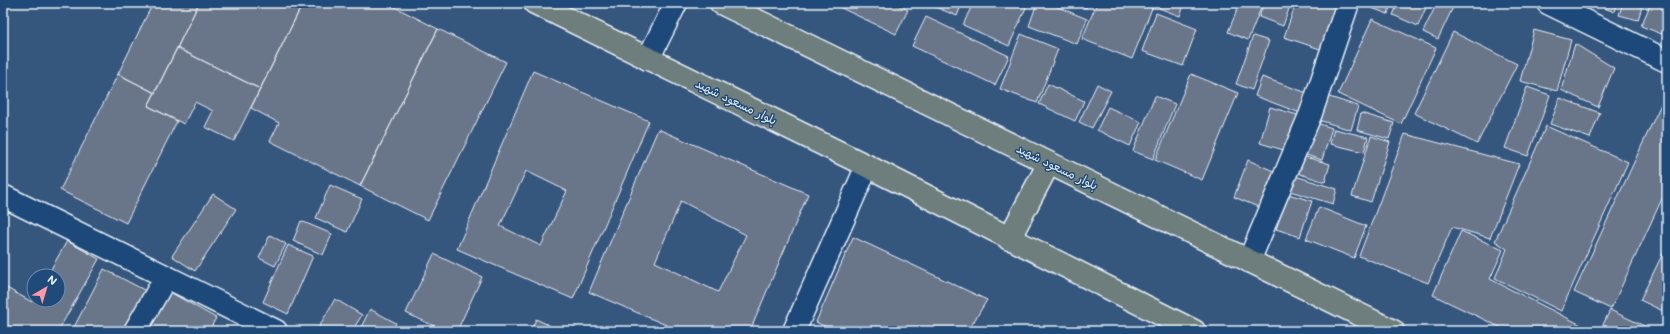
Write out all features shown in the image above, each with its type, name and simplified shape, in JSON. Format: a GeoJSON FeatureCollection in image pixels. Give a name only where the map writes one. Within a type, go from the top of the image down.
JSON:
{"type":"FeatureCollection","features":[{"type":"Feature","properties":{"kind":"main road","name":"بلوار مسعود شهید"},"geometry":{"type":"LineString","coordinates":[[535,3],[868,166],[1194,331]]}},
{"type":"Feature","properties":{"kind":"main road","name":"بلوار مسعود شهید"},"geometry":{"type":"LineString","coordinates":[[721,3],[1393,331]]}},
{"type":"Feature","properties":{"kind":"main road"},"geometry":{"type":"LineString","coordinates":[[1010,239],[1049,163]]}},
{"type":"Feature","properties":{"kind":"street"},"geometry":{"type":"LineString","coordinates":[[648,59],[676,3]]}},
{"type":"Feature","properties":{"kind":"street"},"geometry":{"type":"LineString","coordinates":[[1249,261],[1311,113],[1348,3]]}},
{"type":"Feature","properties":{"kind":"street"},"geometry":{"type":"LineString","coordinates":[[1548,3],[1667,61]]}},
{"type":"Feature","properties":{"kind":"street"},"geometry":{"type":"LineString","coordinates":[[794,331],[868,166]]}},
{"type":"Feature","properties":{"kind":"street"},"geometry":{"type":"LineString","coordinates":[[3,196],[276,331]]}},
{"type":"Feature","properties":{"kind":"street"},"geometry":{"type":"LineString","coordinates":[[136,331],[166,276]]}},
{"type":"Feature","properties":{"kind":"building"},"geometry":{"type":"Polygon","coordinates":[[[153,3],[199,3],[155,93],[118,74],[153,3]]]}},
{"type":"Feature","properties":{"kind":"building"},"geometry":{"type":"Polygon","coordinates":[[[199,3],[303,3],[260,89],[177,48],[199,3]]]}},
{"type":"Feature","properties":{"kind":"building"},"geometry":{"type":"Polygon","coordinates":[[[303,3],[387,3],[438,29],[360,186],[270,141],[279,123],[251,108],[303,3]]]}},
{"type":"Feature","properties":{"kind":"building"},"geometry":{"type":"Polygon","coordinates":[[[838,3],[894,3],[908,10],[896,34],[837,6],[838,3]]]}},
{"type":"Feature","properties":{"kind":"building"},"geometry":{"type":"Polygon","coordinates":[[[926,3],[962,3],[957,16],[926,3]]]}},
{"type":"Feature","properties":{"kind":"building"},"geometry":{"type":"Polygon","coordinates":[[[973,3],[1028,3],[1009,46],[963,25],[973,3]]]}},
{"type":"Feature","properties":{"kind":"building"},"geometry":{"type":"Polygon","coordinates":[[[1037,3],[1048,3],[1087,19],[1077,44],[1029,26],[1037,3]]]}},
{"type":"Feature","properties":{"kind":"building"},"geometry":{"type":"Polygon","coordinates":[[[1073,3],[1088,3],[1086,8],[1073,3]]]}},
{"type":"Feature","properties":{"kind":"building"},"geometry":{"type":"Polygon","coordinates":[[[1097,3],[1154,3],[1132,59],[1082,39],[1097,3]]]}},
{"type":"Feature","properties":{"kind":"building"},"geometry":{"type":"Polygon","coordinates":[[[1161,3],[1185,3],[1180,16],[1159,8],[1161,3]]]}},
{"type":"Feature","properties":{"kind":"building"},"geometry":{"type":"Polygon","coordinates":[[[1240,3],[1250,3],[1261,8],[1248,40],[1228,32],[1240,3]]]}},
{"type":"Feature","properties":{"kind":"building"},"geometry":{"type":"Polygon","coordinates":[[[1264,3],[1291,3],[1283,26],[1259,17],[1264,3]]]}},
{"type":"Feature","properties":{"kind":"building"},"geometry":{"type":"Polygon","coordinates":[[[1296,3],[1342,3],[1326,51],[1284,37],[1296,3]]]}},
{"type":"Feature","properties":{"kind":"building"},"geometry":{"type":"Polygon","coordinates":[[[1358,3],[1391,3],[1388,14],[1358,3]]]}},
{"type":"Feature","properties":{"kind":"building"},"geometry":{"type":"Polygon","coordinates":[[[1398,3],[1428,3],[1418,26],[1393,15],[1398,3]]]}},
{"type":"Feature","properties":{"kind":"building"},"geometry":{"type":"Polygon","coordinates":[[[1437,3],[1455,3],[1438,39],[1423,32],[1437,3]]]}},
{"type":"Feature","properties":{"kind":"building"},"geometry":{"type":"Polygon","coordinates":[[[1593,3],[1617,3],[1614,12],[1593,3]]]}},
{"type":"Feature","properties":{"kind":"building"},"geometry":{"type":"Polygon","coordinates":[[[1623,3],[1643,3],[1638,20],[1619,15],[1623,3]]]}},
{"type":"Feature","properties":{"kind":"building"},"geometry":{"type":"Polygon","coordinates":[[[1651,3],[1667,3],[1667,36],[1641,26],[1651,3]]]}},
{"type":"Feature","properties":{"kind":"building"},"geometry":{"type":"Polygon","coordinates":[[[1156,13],[1197,29],[1183,66],[1142,51],[1156,13]]]}},
{"type":"Feature","properties":{"kind":"building"},"geometry":{"type":"Polygon","coordinates":[[[926,17],[1009,56],[995,85],[912,46],[926,17]]]}},
{"type":"Feature","properties":{"kind":"building"},"geometry":{"type":"Polygon","coordinates":[[[1372,19],[1436,48],[1401,124],[1338,94],[1372,19]]]}},
{"type":"Feature","properties":{"kind":"building"},"geometry":{"type":"Polygon","coordinates":[[[438,29],[506,62],[428,220],[360,186],[438,29]]]}},
{"type":"Feature","properties":{"kind":"building"},"geometry":{"type":"Polygon","coordinates":[[[1534,30],[1571,40],[1557,91],[1520,81],[1534,30]]]}},
{"type":"Feature","properties":{"kind":"building"},"geometry":{"type":"Polygon","coordinates":[[[1453,32],[1517,64],[1477,144],[1414,113],[1453,32]]]}},
{"type":"Feature","properties":{"kind":"building"},"geometry":{"type":"Polygon","coordinates":[[[1021,34],[1058,49],[1037,103],[1000,89],[1021,34]]]}},
{"type":"Feature","properties":{"kind":"building"},"geometry":{"type":"Polygon","coordinates":[[[1253,36],[1269,41],[1252,90],[1236,84],[1253,36]]]}},
{"type":"Feature","properties":{"kind":"building"},"geometry":{"type":"Polygon","coordinates":[[[1575,44],[1614,68],[1598,107],[1561,90],[1575,44]]]}},
{"type":"Feature","properties":{"kind":"building"},"geometry":{"type":"Polygon","coordinates":[[[177,48],[260,89],[234,141],[205,127],[213,111],[195,102],[184,124],[148,106],[177,48]]]}},
{"type":"Feature","properties":{"kind":"building"},"geometry":{"type":"Polygon","coordinates":[[[533,71],[649,121],[573,299],[457,249],[533,71]],[[526,171],[500,226],[541,246],[567,191],[526,171]]]}},
{"type":"Feature","properties":{"kind":"building"},"geometry":{"type":"Polygon","coordinates":[[[118,74],[155,93],[148,106],[177,121],[126,223],[60,190],[118,74]]]}},
{"type":"Feature","properties":{"kind":"building"},"geometry":{"type":"Polygon","coordinates":[[[1191,74],[1238,93],[1202,180],[1155,160],[1191,74]]]}},
{"type":"Feature","properties":{"kind":"building"},"geometry":{"type":"Polygon","coordinates":[[[1262,77],[1310,94],[1303,114],[1255,96],[1262,77]]]}},
{"type":"Feature","properties":{"kind":"building"},"geometry":{"type":"Polygon","coordinates":[[[1048,84],[1084,101],[1075,121],[1039,104],[1048,84]]]}},
{"type":"Feature","properties":{"kind":"building"},"geometry":{"type":"Polygon","coordinates":[[[1097,84],[1111,91],[1092,128],[1079,122],[1097,84]]]}},
{"type":"Feature","properties":{"kind":"building"},"geometry":{"type":"Polygon","coordinates":[[[1527,87],[1550,95],[1528,156],[1505,148],[1527,87]]]}},
{"type":"Feature","properties":{"kind":"building"},"geometry":{"type":"Polygon","coordinates":[[[1667,91],[1667,188],[1611,309],[1574,292],[1667,91]]]}},
{"type":"Feature","properties":{"kind":"building"},"geometry":{"type":"Polygon","coordinates":[[[1323,95],[1358,106],[1351,130],[1315,119],[1323,95]]]}},
{"type":"Feature","properties":{"kind":"building"},"geometry":{"type":"Polygon","coordinates":[[[1155,96],[1175,104],[1153,159],[1133,151],[1155,96]]]}},
{"type":"Feature","properties":{"kind":"building"},"geometry":{"type":"Polygon","coordinates":[[[1560,98],[1600,113],[1590,138],[1550,124],[1560,98]]]}},
{"type":"Feature","properties":{"kind":"building"},"geometry":{"type":"Polygon","coordinates":[[[1108,107],[1141,122],[1130,146],[1097,130],[1108,107]]]}},
{"type":"Feature","properties":{"kind":"building"},"geometry":{"type":"Polygon","coordinates":[[[1270,107],[1301,116],[1290,152],[1260,143],[1270,107]]]}},
{"type":"Feature","properties":{"kind":"building"},"geometry":{"type":"Polygon","coordinates":[[[1361,113],[1394,123],[1389,139],[1357,130],[1361,113]]]}},
{"type":"Feature","properties":{"kind":"building"},"geometry":{"type":"Polygon","coordinates":[[[1313,122],[1332,128],[1322,160],[1303,154],[1313,122]]]}},
{"type":"Feature","properties":{"kind":"building"},"geometry":{"type":"Polygon","coordinates":[[[1546,126],[1628,162],[1561,311],[1495,278],[1507,249],[1495,241],[1546,126]]]}},
{"type":"Feature","properties":{"kind":"building"},"geometry":{"type":"Polygon","coordinates":[[[658,129],[808,194],[750,331],[680,331],[589,292],[658,129]],[[681,201],[655,262],[718,292],[746,235],[681,201]]]}},
{"type":"Feature","properties":{"kind":"building"},"geometry":{"type":"Polygon","coordinates":[[[1334,129],[1368,137],[1364,152],[1330,144],[1334,129]]]}},
{"type":"Feature","properties":{"kind":"building"},"geometry":{"type":"Polygon","coordinates":[[[1405,134],[1519,164],[1490,238],[1452,227],[1428,283],[1359,256],[1405,134]]]}},
{"type":"Feature","properties":{"kind":"building"},"geometry":{"type":"Polygon","coordinates":[[[1371,136],[1390,142],[1371,202],[1352,196],[1371,136]]]}},
{"type":"Feature","properties":{"kind":"building"},"geometry":{"type":"Polygon","coordinates":[[[1302,156],[1330,164],[1325,182],[1297,173],[1302,156]]]}},
{"type":"Feature","properties":{"kind":"building"},"geometry":{"type":"Polygon","coordinates":[[[1248,160],[1278,173],[1263,209],[1234,197],[1248,160]]]}},
{"type":"Feature","properties":{"kind":"building"},"geometry":{"type":"Polygon","coordinates":[[[1295,176],[1337,189],[1333,204],[1290,191],[1295,176]]]}},
{"type":"Feature","properties":{"kind":"building"},"geometry":{"type":"Polygon","coordinates":[[[330,185],[362,199],[347,232],[316,218],[330,185]]]}},
{"type":"Feature","properties":{"kind":"building"},"geometry":{"type":"Polygon","coordinates":[[[213,194],[236,209],[195,271],[172,256],[213,194]]]}},
{"type":"Feature","properties":{"kind":"building"},"geometry":{"type":"Polygon","coordinates":[[[1288,194],[1312,201],[1300,237],[1276,229],[1288,194]]]}},
{"type":"Feature","properties":{"kind":"building"},"geometry":{"type":"Polygon","coordinates":[[[1319,207],[1366,226],[1354,258],[1306,239],[1319,207]]]}},
{"type":"Feature","properties":{"kind":"building"},"geometry":{"type":"Polygon","coordinates":[[[301,221],[332,234],[323,255],[293,241],[301,221]]]}},
{"type":"Feature","properties":{"kind":"building"},"geometry":{"type":"Polygon","coordinates":[[[1461,231],[1503,250],[1490,279],[1593,331],[1508,331],[1433,295],[1461,231]]]}},
{"type":"Feature","properties":{"kind":"building"},"geometry":{"type":"Polygon","coordinates":[[[270,235],[286,244],[275,266],[259,258],[270,235]]]}},
{"type":"Feature","properties":{"kind":"building"},"geometry":{"type":"Polygon","coordinates":[[[853,237],[987,300],[968,331],[834,331],[816,322],[853,237]]]}},
{"type":"Feature","properties":{"kind":"building"},"geometry":{"type":"Polygon","coordinates":[[[67,241],[99,259],[58,331],[3,331],[3,286],[26,299],[26,308],[66,308],[66,268],[52,268],[67,241]]]}},
{"type":"Feature","properties":{"kind":"building"},"geometry":{"type":"Polygon","coordinates":[[[288,245],[313,256],[288,314],[263,302],[288,245]]]}},
{"type":"Feature","properties":{"kind":"building"},"geometry":{"type":"Polygon","coordinates":[[[1667,245],[1667,313],[1640,300],[1667,245]]]}},
{"type":"Feature","properties":{"kind":"building"},"geometry":{"type":"Polygon","coordinates":[[[434,254],[482,277],[457,331],[445,331],[406,313],[434,254]]]}},
{"type":"Feature","properties":{"kind":"building"},"geometry":{"type":"Polygon","coordinates":[[[104,269],[148,292],[128,331],[72,331],[104,269]]]}},
{"type":"Feature","properties":{"kind":"building"},"geometry":{"type":"Polygon","coordinates":[[[168,291],[216,318],[209,331],[146,331],[168,291]]]}},
{"type":"Feature","properties":{"kind":"building"},"geometry":{"type":"Polygon","coordinates":[[[335,299],[362,315],[352,331],[317,330],[335,299]]]}},
{"type":"Feature","properties":{"kind":"building"},"geometry":{"type":"Polygon","coordinates":[[[370,309],[396,323],[392,331],[359,331],[370,309]]]}},
{"type":"Feature","properties":{"kind":"building"},"geometry":{"type":"Polygon","coordinates":[[[1610,310],[1655,331],[1600,331],[1610,310]]]}},
{"type":"Feature","properties":{"kind":"building"},"geometry":{"type":"Polygon","coordinates":[[[536,319],[561,331],[531,331],[536,319]]]}},
{"type":"Feature","properties":{"kind":"building"},"geometry":{"type":"Polygon","coordinates":[[[606,327],[616,331],[605,331],[606,327]]]}},
{"type":"Feature","properties":{"kind":"building"},"geometry":{"type":"Polygon","coordinates":[[[813,327],[822,331],[811,331],[813,327]]]}}]}
